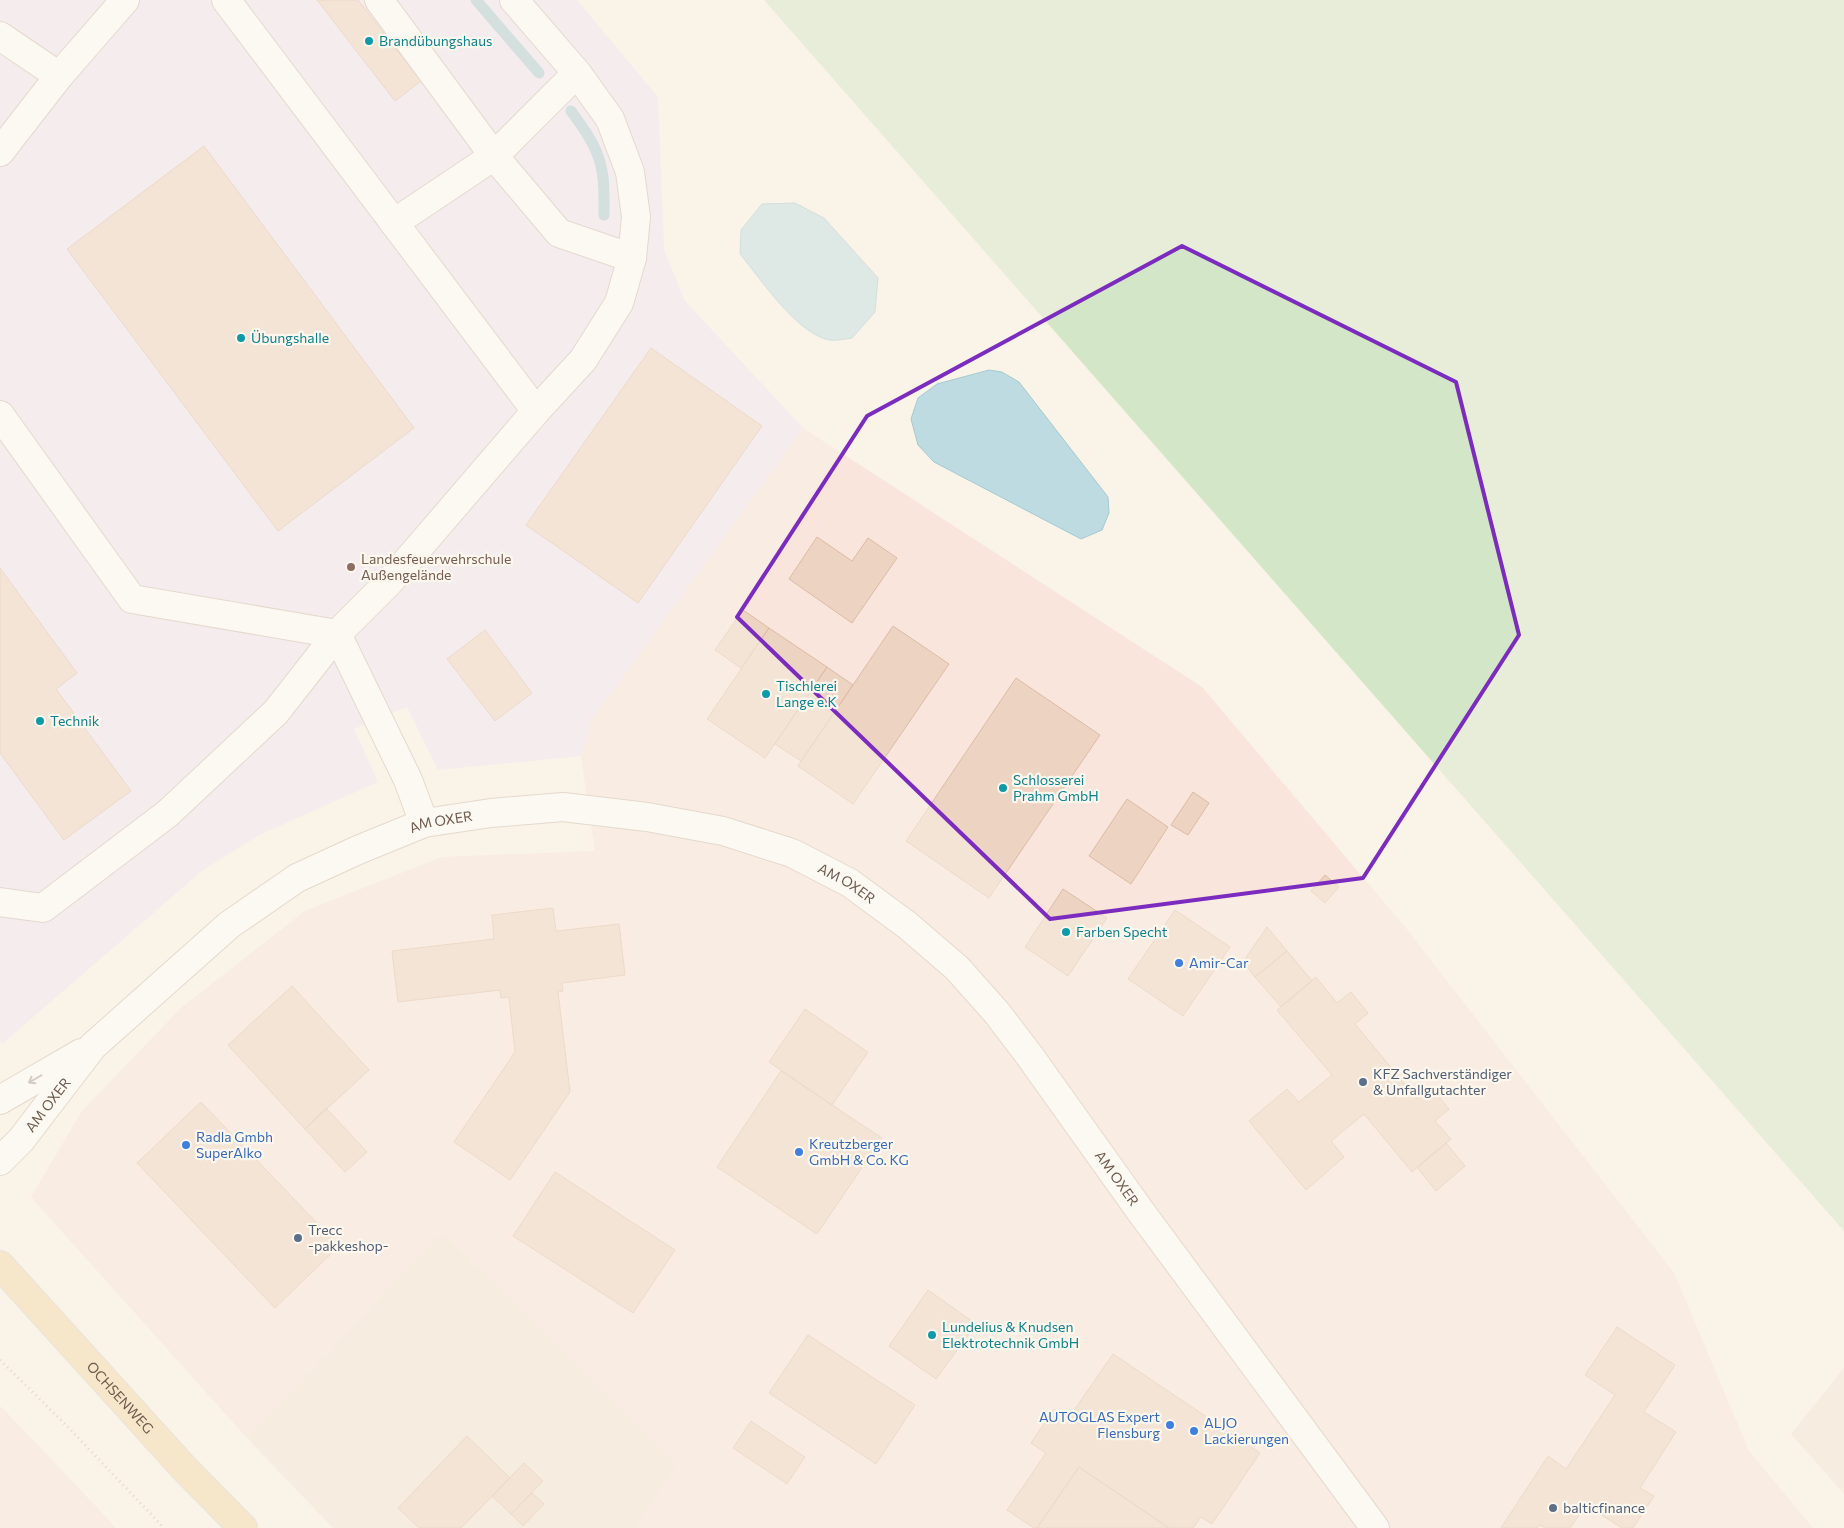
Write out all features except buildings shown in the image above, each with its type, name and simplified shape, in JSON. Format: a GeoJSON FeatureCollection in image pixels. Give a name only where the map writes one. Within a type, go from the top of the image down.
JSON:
{"type":"FeatureCollection","features":[{"type":"Feature","properties":{"kind":"main road","name":"OCHSENWEG"},"geometry":{"type":"LineString","coordinates":[[0,1265],[178,1461],[243,1528]]}},
{"type":"Feature","properties":{"kind":"street"},"geometry":{"type":"LineString","coordinates":[[0,152],[59,76],[125,0]]}},
{"type":"Feature","properties":{"kind":"street"},"geometry":{"type":"LineString","coordinates":[[226,0],[536,411]]}},
{"type":"Feature","properties":{"kind":"street"},"geometry":{"type":"LineString","coordinates":[[379,0],[494,156],[559,233],[632,258]]}},
{"type":"Feature","properties":{"kind":"street"},"geometry":{"type":"LineString","coordinates":[[0,902],[43,908],[167,814],[276,712],[336,634],[389,582],[536,411],[583,360],[619,303],[632,258],[636,217],[630,172],[610,119],[577,73],[514,0]]}},
{"type":"Feature","properties":{"kind":"street"},"geometry":{"type":"LineString","coordinates":[[0,36],[59,76]]}},
{"type":"Feature","properties":{"kind":"street"},"geometry":{"type":"LineString","coordinates":[[394,223],[494,156],[577,73]]}},
{"type":"Feature","properties":{"kind":"street"},"geometry":{"type":"LineString","coordinates":[[0,415],[132,599],[336,634]]}},
{"type":"Feature","properties":{"kind":"street"},"geometry":{"type":"LineString","coordinates":[[336,634],[408,780],[424,823]]}},
{"type":"Feature","properties":{"kind":"street","name":"AM OXER"},"geometry":{"type":"LineString","coordinates":[[0,1161],[21,1140],[93,1046],[229,925],[290,883],[358,850],[424,823],[491,813],[563,807],[647,817],[723,831],[792,853],[850,883],[907,924],[957,968],[997,1013],[1147,1220],[1375,1528]]}},
{"type":"Feature","properties":{"kind":"street","name":"AM OXER"},"geometry":{"type":"LineString","coordinates":[[0,1100],[93,1046]]}},
{"type":"Feature","properties":{"kind":"path"},"geometry":{"type":"LineString","coordinates":[[0,1360],[66,1425],[164,1528]]}},
{"type":"Feature","properties":{"kind":"highlighted area"},"geometry":{"type":"Polygon","coordinates":[[[1182,246],[1456,382],[1519,635],[1363,878],[1050,919],[737,617],[867,416],[1182,246]]]}},
{"type":"Feature","properties":{"kind":"shaded area","name":"Landesfeuerwehrschule Außengelände"},"geometry":{"type":"Polygon","coordinates":[[[0,0],[577,0],[658,97],[664,250],[685,301],[803,428],[591,721],[581,756],[438,770],[407,707],[354,729],[378,782],[259,835],[203,870],[2,1044],[0,1040],[0,0]]]}},
{"type":"Feature","properties":{"kind":"shaded area"},"geometry":{"type":"Polygon","coordinates":[[[803,428],[1202,687],[1405,927],[1674,1273],[1749,1451],[1813,1528],[636,1528],[677,1464],[442,1231],[247,1438],[31,1197],[82,1111],[181,1008],[305,911],[442,857],[595,851],[581,756],[591,721],[803,428]]]}},
{"type":"Feature","properties":{"kind":"shaded area"},"geometry":{"type":"Polygon","coordinates":[[[442,1231],[677,1464],[636,1528],[333,1528],[247,1438],[442,1231]]]}},
{"type":"Feature","properties":{"kind":"shaded area"},"geometry":{"type":"Polygon","coordinates":[[[1844,1368],[1844,1494],[1791,1434],[1844,1368]]]}},
{"type":"Feature","properties":{"kind":"shaded area"},"geometry":{"type":"Polygon","coordinates":[[[0,1406],[55,1463],[116,1528],[0,1528],[0,1406]]]}},
{"type":"Feature","properties":{"kind":"green space"},"geometry":{"type":"Polygon","coordinates":[[[764,0],[1844,0],[1844,1231],[764,0]]]}},
{"type":"Feature","properties":{"kind":"water"},"geometry":{"type":"Polygon","coordinates":[[[795,203],[824,218],[878,278],[875,312],[852,338],[829,340],[804,327],[780,304],[740,254],[741,230],[762,204],[795,203]]]}},
{"type":"Feature","properties":{"kind":"water"},"geometry":{"type":"Polygon","coordinates":[[[989,370],[1002,372],[1019,382],[1108,497],[1109,513],[1102,530],[1081,539],[934,462],[918,445],[911,419],[918,398],[937,384],[989,370]]]}},
{"type":"Feature","properties":{"kind":"waterway"},"geometry":{"type":"LineString","coordinates":[[476,0],[539,73]]}},
{"type":"Feature","properties":{"kind":"waterway"},"geometry":{"type":"LineString","coordinates":[[571,111],[596,150],[604,185],[604,215]]}},
{"type":"Feature","properties":{"kind":"place","name":"Brandübungshaus"},"geometry":{"type":"Point","coordinates":[369,41]}},
{"type":"Feature","properties":{"kind":"place","name":"Übungshalle"},"geometry":{"type":"Point","coordinates":[241,338]}},
{"type":"Feature","properties":{"kind":"place","name":"Landesfeuerwehrschule Außengelände"},"geometry":{"type":"Point","coordinates":[351,567]}},
{"type":"Feature","properties":{"kind":"place","name":"Tischlerei Lange e.K"},"geometry":{"type":"Point","coordinates":[766,694]}},
{"type":"Feature","properties":{"kind":"place","name":"Technik"},"geometry":{"type":"Point","coordinates":[40,721]}},
{"type":"Feature","properties":{"kind":"place","name":"Schlosserei Prahm GmbH"},"geometry":{"type":"Point","coordinates":[1003,788]}},
{"type":"Feature","properties":{"kind":"place","name":"Farben Specht"},"geometry":{"type":"Point","coordinates":[1066,932]}},
{"type":"Feature","properties":{"kind":"place","name":"Amir-Car"},"geometry":{"type":"Point","coordinates":[1179,963]}},
{"type":"Feature","properties":{"kind":"place","name":"KFZ Sachverständiger & Unfallgutachter"},"geometry":{"type":"Point","coordinates":[1363,1082]}},
{"type":"Feature","properties":{"kind":"place","name":"Radla Gmbh SuperAlko"},"geometry":{"type":"Point","coordinates":[186,1145]}},
{"type":"Feature","properties":{"kind":"place","name":"Kreutzberger GmbH & Co. KG"},"geometry":{"type":"Point","coordinates":[799,1152]}},
{"type":"Feature","properties":{"kind":"place","name":"Trecc -pakkeshop-"},"geometry":{"type":"Point","coordinates":[298,1238]}},
{"type":"Feature","properties":{"kind":"place","name":"Lundelius & Knudsen Elektrotechnik GmbH"},"geometry":{"type":"Point","coordinates":[932,1335]}},
{"type":"Feature","properties":{"kind":"place","name":"AUTOGLAS Expert Flensburg"},"geometry":{"type":"Point","coordinates":[1170,1425]}},
{"type":"Feature","properties":{"kind":"place","name":"ALJO Lackierungen"},"geometry":{"type":"Point","coordinates":[1194,1431]}},
{"type":"Feature","properties":{"kind":"place","name":"balticfinance"},"geometry":{"type":"Point","coordinates":[1553,1508]}}]}
